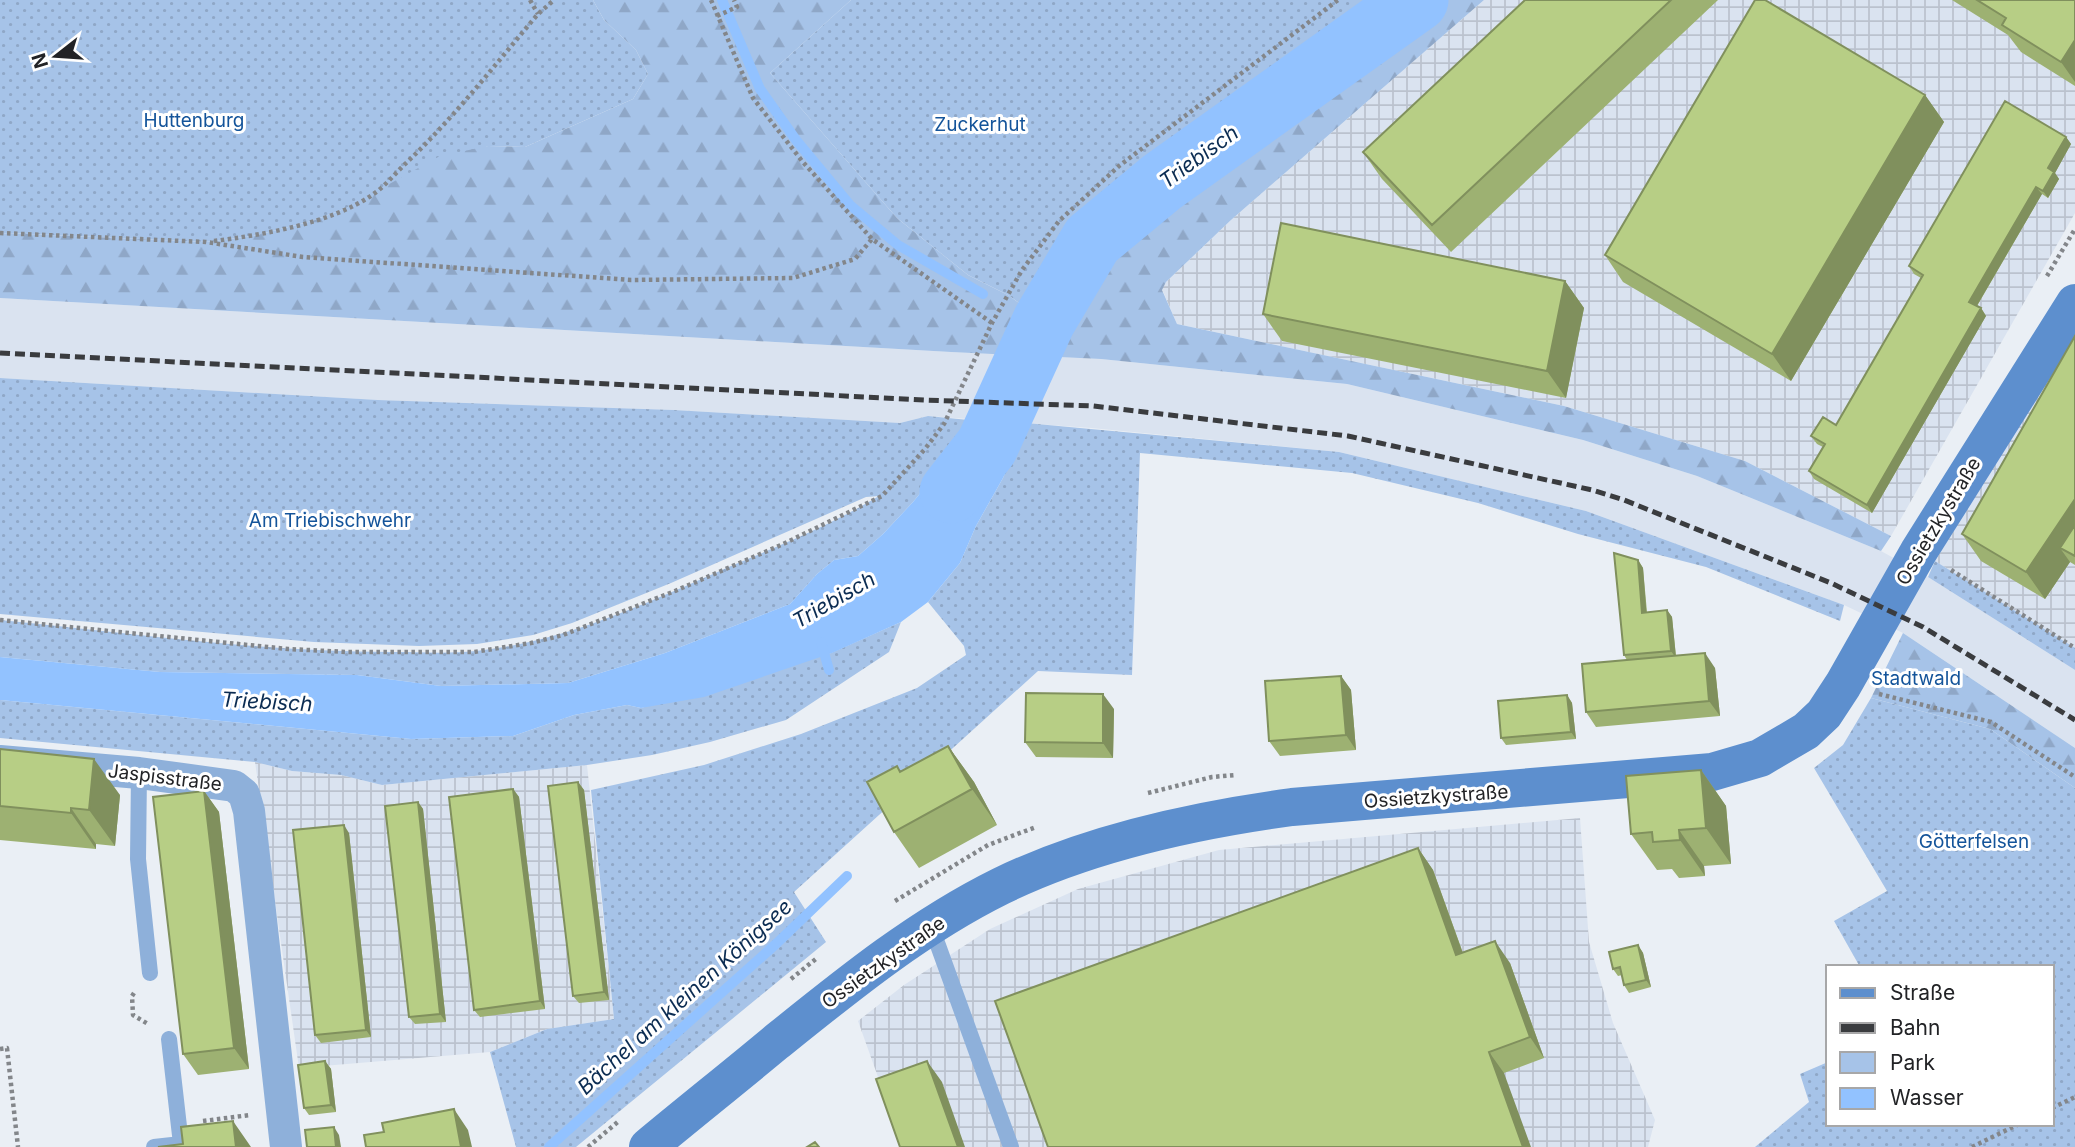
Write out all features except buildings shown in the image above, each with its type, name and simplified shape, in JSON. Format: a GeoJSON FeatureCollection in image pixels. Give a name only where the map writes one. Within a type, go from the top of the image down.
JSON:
{"type":"FeatureCollection","features":[{"type":"Feature","properties":{"kind":"main road","name":"Ossietzkystraße"},"geometry":{"type":"LineString","coordinates":[[648,1147],[884,957],[931,926],[1032,872],[1123,842],[1200,822],[1292,807],[1678,777],[1735,767],[1760,758],[1806,731],[1824,715],[1843,685],[1919,551],[2075,303]]}},
{"type":"Feature","properties":{"kind":"street","name":"Jaspisstraße"},"geometry":{"type":"LineString","coordinates":[[0,761],[139,773],[233,786],[244,794],[249,811],[282,1112]]}},
{"type":"Feature","properties":{"kind":"street"},"geometry":{"type":"LineString","coordinates":[[282,1112],[286,1147]]}},
{"type":"Feature","properties":{"kind":"lane"},"geometry":{"type":"LineString","coordinates":[[139,773],[138,859],[150,974]]}},
{"type":"Feature","properties":{"kind":"lane"},"geometry":{"type":"LineString","coordinates":[[931,926],[1011,1147]]}},
{"type":"Feature","properties":{"kind":"lane"},"geometry":{"type":"LineString","coordinates":[[154,1147],[181,1144],[169,1038]]}},
{"type":"Feature","properties":{"kind":"path"},"geometry":{"type":"LineString","coordinates":[[530,0],[538,14]]}},
{"type":"Feature","properties":{"kind":"path"},"geometry":{"type":"LineString","coordinates":[[206,242],[253,236],[312,221],[373,195],[435,136],[538,14],[554,0]]}},
{"type":"Feature","properties":{"kind":"path"},"geometry":{"type":"LineString","coordinates":[[711,0],[753,98],[802,161],[872,239],[992,323]]}},
{"type":"Feature","properties":{"kind":"path"},"geometry":{"type":"LineString","coordinates":[[719,15],[737,7],[734,0]]}},
{"type":"Feature","properties":{"kind":"path"},"geometry":{"type":"LineString","coordinates":[[0,620],[288,649],[474,652],[563,635],[781,545],[882,496],[925,449],[944,424],[992,323],[1022,270],[1059,221],[1119,166],[1338,0]]}},
{"type":"Feature","properties":{"kind":"path"},"geometry":{"type":"LineString","coordinates":[[2047,276],[2075,229]]}},
{"type":"Feature","properties":{"kind":"path"},"geometry":{"type":"LineString","coordinates":[[0,233],[206,242],[303,257],[631,280],[793,278],[855,259],[872,239]]}},
{"type":"Feature","properties":{"kind":"path"},"geometry":{"type":"LineString","coordinates":[[1919,551],[2075,648]]}},
{"type":"Feature","properties":{"kind":"path"},"geometry":{"type":"LineString","coordinates":[[1843,685],[1992,722],[2075,777]]}},
{"type":"Feature","properties":{"kind":"path"},"geometry":{"type":"LineString","coordinates":[[1142,795],[1212,777],[1240,775]]}},
{"type":"Feature","properties":{"kind":"path"},"geometry":{"type":"LineString","coordinates":[[890,905],[988,845],[1049,823]]}},
{"type":"Feature","properties":{"kind":"path"},"geometry":{"type":"LineString","coordinates":[[785,984],[827,951]]}},
{"type":"Feature","properties":{"kind":"path"},"geometry":{"type":"LineString","coordinates":[[150,974],[132,996],[133,1015],[169,1038]]}},
{"type":"Feature","properties":{"kind":"path"},"geometry":{"type":"LineString","coordinates":[[0,1049],[6,1048],[18,1147]]}},
{"type":"Feature","properties":{"kind":"path"},"geometry":{"type":"LineString","coordinates":[[2054,1107],[2075,1097]]}},
{"type":"Feature","properties":{"kind":"path"},"geometry":{"type":"LineString","coordinates":[[179,1124],[282,1112]]}},
{"type":"Feature","properties":{"kind":"path"},"geometry":{"type":"LineString","coordinates":[[588,1147],[629,1113]]}},
{"type":"Feature","properties":{"kind":"path"},"geometry":{"type":"LineString","coordinates":[[1972,1147],[2015,1126]]}},
{"type":"Feature","properties":{"kind":"shaded area"},"geometry":{"type":"Polygon","coordinates":[[[1484,0],[2075,0],[2075,213],[1891,536],[1745,461],[1564,406],[1177,324],[1162,289],[1166,282],[1231,220],[1484,0]]]}},
{"type":"Feature","properties":{"kind":"shaded area"},"geometry":{"type":"Polygon","coordinates":[[[0,298],[1101,359],[1347,384],[1583,440],[1697,476],[1881,551],[1928,577],[2075,670],[2075,748],[1903,633],[1844,605],[1586,511],[1339,452],[1091,428],[928,416],[900,423],[674,410],[378,400],[0,378],[0,298]]]}},
{"type":"Feature","properties":{"kind":"shaded area"},"geometry":{"type":"Polygon","coordinates":[[[2075,334],[2075,648],[1935,561],[2075,334]]]}},
{"type":"Feature","properties":{"kind":"shaded area"},"geometry":{"type":"Polygon","coordinates":[[[255,762],[292,771],[341,775],[382,785],[587,765],[614,1019],[547,1029],[490,1052],[299,1068],[255,762]]]}},
{"type":"Feature","properties":{"kind":"shaded area"},"geometry":{"type":"Polygon","coordinates":[[[1580,818],[1589,942],[1613,1023],[1655,1120],[1648,1147],[903,1147],[858,1021],[904,985],[990,929],[1078,889],[1219,850],[1580,818]]]}},
{"type":"Feature","properties":{"kind":"green space","name":"Huttenburg"},"geometry":{"type":"Polygon","coordinates":[[[0,0],[593,0],[604,20],[636,50],[648,74],[633,99],[525,147],[488,146],[344,209],[312,221],[253,236],[206,242],[7,233],[0,235],[0,0]]]}},
{"type":"Feature","properties":{"kind":"green space"},"geometry":{"type":"Polygon","coordinates":[[[593,0],[851,0],[770,73],[897,218],[968,275],[1008,295],[1044,321],[1092,240],[1162,182],[1417,0],[1484,0],[1231,220],[1166,282],[1162,290],[1177,324],[1564,406],[1745,461],[1891,536],[1881,551],[1697,476],[1583,440],[1347,384],[1101,359],[0,298],[0,235],[7,233],[206,242],[253,236],[312,221],[344,209],[440,156],[488,146],[525,147],[633,99],[648,74],[636,50],[604,20],[593,0]]]}},
{"type":"Feature","properties":{"kind":"green space","name":"Zuckerhut"},"geometry":{"type":"Polygon","coordinates":[[[851,0],[1417,0],[1162,182],[1092,240],[1044,321],[1008,295],[968,275],[897,218],[770,73],[851,0]]]}},
{"type":"Feature","properties":{"kind":"green space","name":"Am Triebischwehr"},"geometry":{"type":"Polygon","coordinates":[[[0,378],[378,400],[674,410],[900,423],[928,416],[979,421],[913,502],[883,534],[858,556],[834,560],[817,574],[790,604],[665,653],[568,683],[441,686],[357,675],[160,672],[0,657],[0,620],[293,649],[434,653],[476,651],[542,639],[606,619],[806,534],[879,496],[866,497],[671,583],[572,623],[533,635],[477,644],[419,646],[314,642],[0,614],[0,378]]]}},
{"type":"Feature","properties":{"kind":"green space"},"geometry":{"type":"Polygon","coordinates":[[[1026,423],[1339,452],[1586,511],[1844,605],[1840,621],[1706,567],[1578,534],[1478,503],[1352,473],[1140,453],[1132,675],[1038,671],[794,892],[826,942],[576,1147],[516,1147],[490,1052],[547,1029],[614,1019],[591,790],[704,765],[801,734],[917,688],[966,655],[964,646],[928,602],[960,563],[976,526],[1003,478],[1026,423]]]}},
{"type":"Feature","properties":{"kind":"green space"},"geometry":{"type":"Polygon","coordinates":[[[1935,561],[2075,648],[2075,670],[1928,577],[1935,561]]]}},
{"type":"Feature","properties":{"kind":"green space"},"geometry":{"type":"Polygon","coordinates":[[[901,622],[889,652],[786,720],[710,742],[652,755],[587,765],[382,785],[341,775],[292,771],[255,762],[0,738],[0,700],[411,739],[513,736],[574,715],[627,705],[641,708],[831,653],[901,622]]]}},
{"type":"Feature","properties":{"kind":"green space","name":"Stadtwald"},"geometry":{"type":"Polygon","coordinates":[[[1903,633],[2075,748],[2075,788],[1990,729],[1871,698],[1903,633]]]}},
{"type":"Feature","properties":{"kind":"green space","name":"Götterfelsen"},"geometry":{"type":"Polygon","coordinates":[[[1871,698],[1990,729],[2075,788],[2075,1147],[1755,1147],[1809,1102],[1800,1074],[1826,1063],[1826,1126],[2054,1126],[2054,965],[1859,965],[1834,921],[1887,891],[1814,768],[1843,745],[1871,698]]]}},
{"type":"Feature","properties":{"kind":"water"},"geometry":{"type":"Polygon","coordinates":[[[979,421],[1026,423],[1003,478],[976,526],[960,563],[928,602],[901,622],[832,653],[704,697],[641,708],[627,705],[574,715],[513,736],[411,739],[0,700],[0,657],[160,672],[357,675],[441,686],[568,683],[665,653],[790,604],[817,574],[834,560],[858,556],[883,534],[913,502],[979,421]]]}},
{"type":"Feature","properties":{"kind":"waterway"},"geometry":{"type":"LineString","coordinates":[[722,0],[760,89],[796,140],[850,205],[898,245],[983,294]]}},
{"type":"Feature","properties":{"kind":"waterway","name":"Triebisch"},"geometry":{"type":"LineString","coordinates":[[951,492],[987,446],[1044,321],[1092,240],[1162,182],[1417,0]]}},
{"type":"Feature","properties":{"kind":"waterway","name":"Bächel am kleinen Königsee"},"geometry":{"type":"LineString","coordinates":[[821,642],[829,670]]}},
{"type":"Feature","properties":{"kind":"waterway","name":"Bächel am kleinen Königsee"},"geometry":{"type":"LineString","coordinates":[[549,1147],[777,943],[847,876]]}},
{"type":"Feature","properties":{"kind":"railway"},"geometry":{"type":"LineString","coordinates":[[0,353],[925,400],[1093,406],[1348,436],[1592,490],[1624,500],[1831,583],[1923,627],[2075,720]]}}]}
